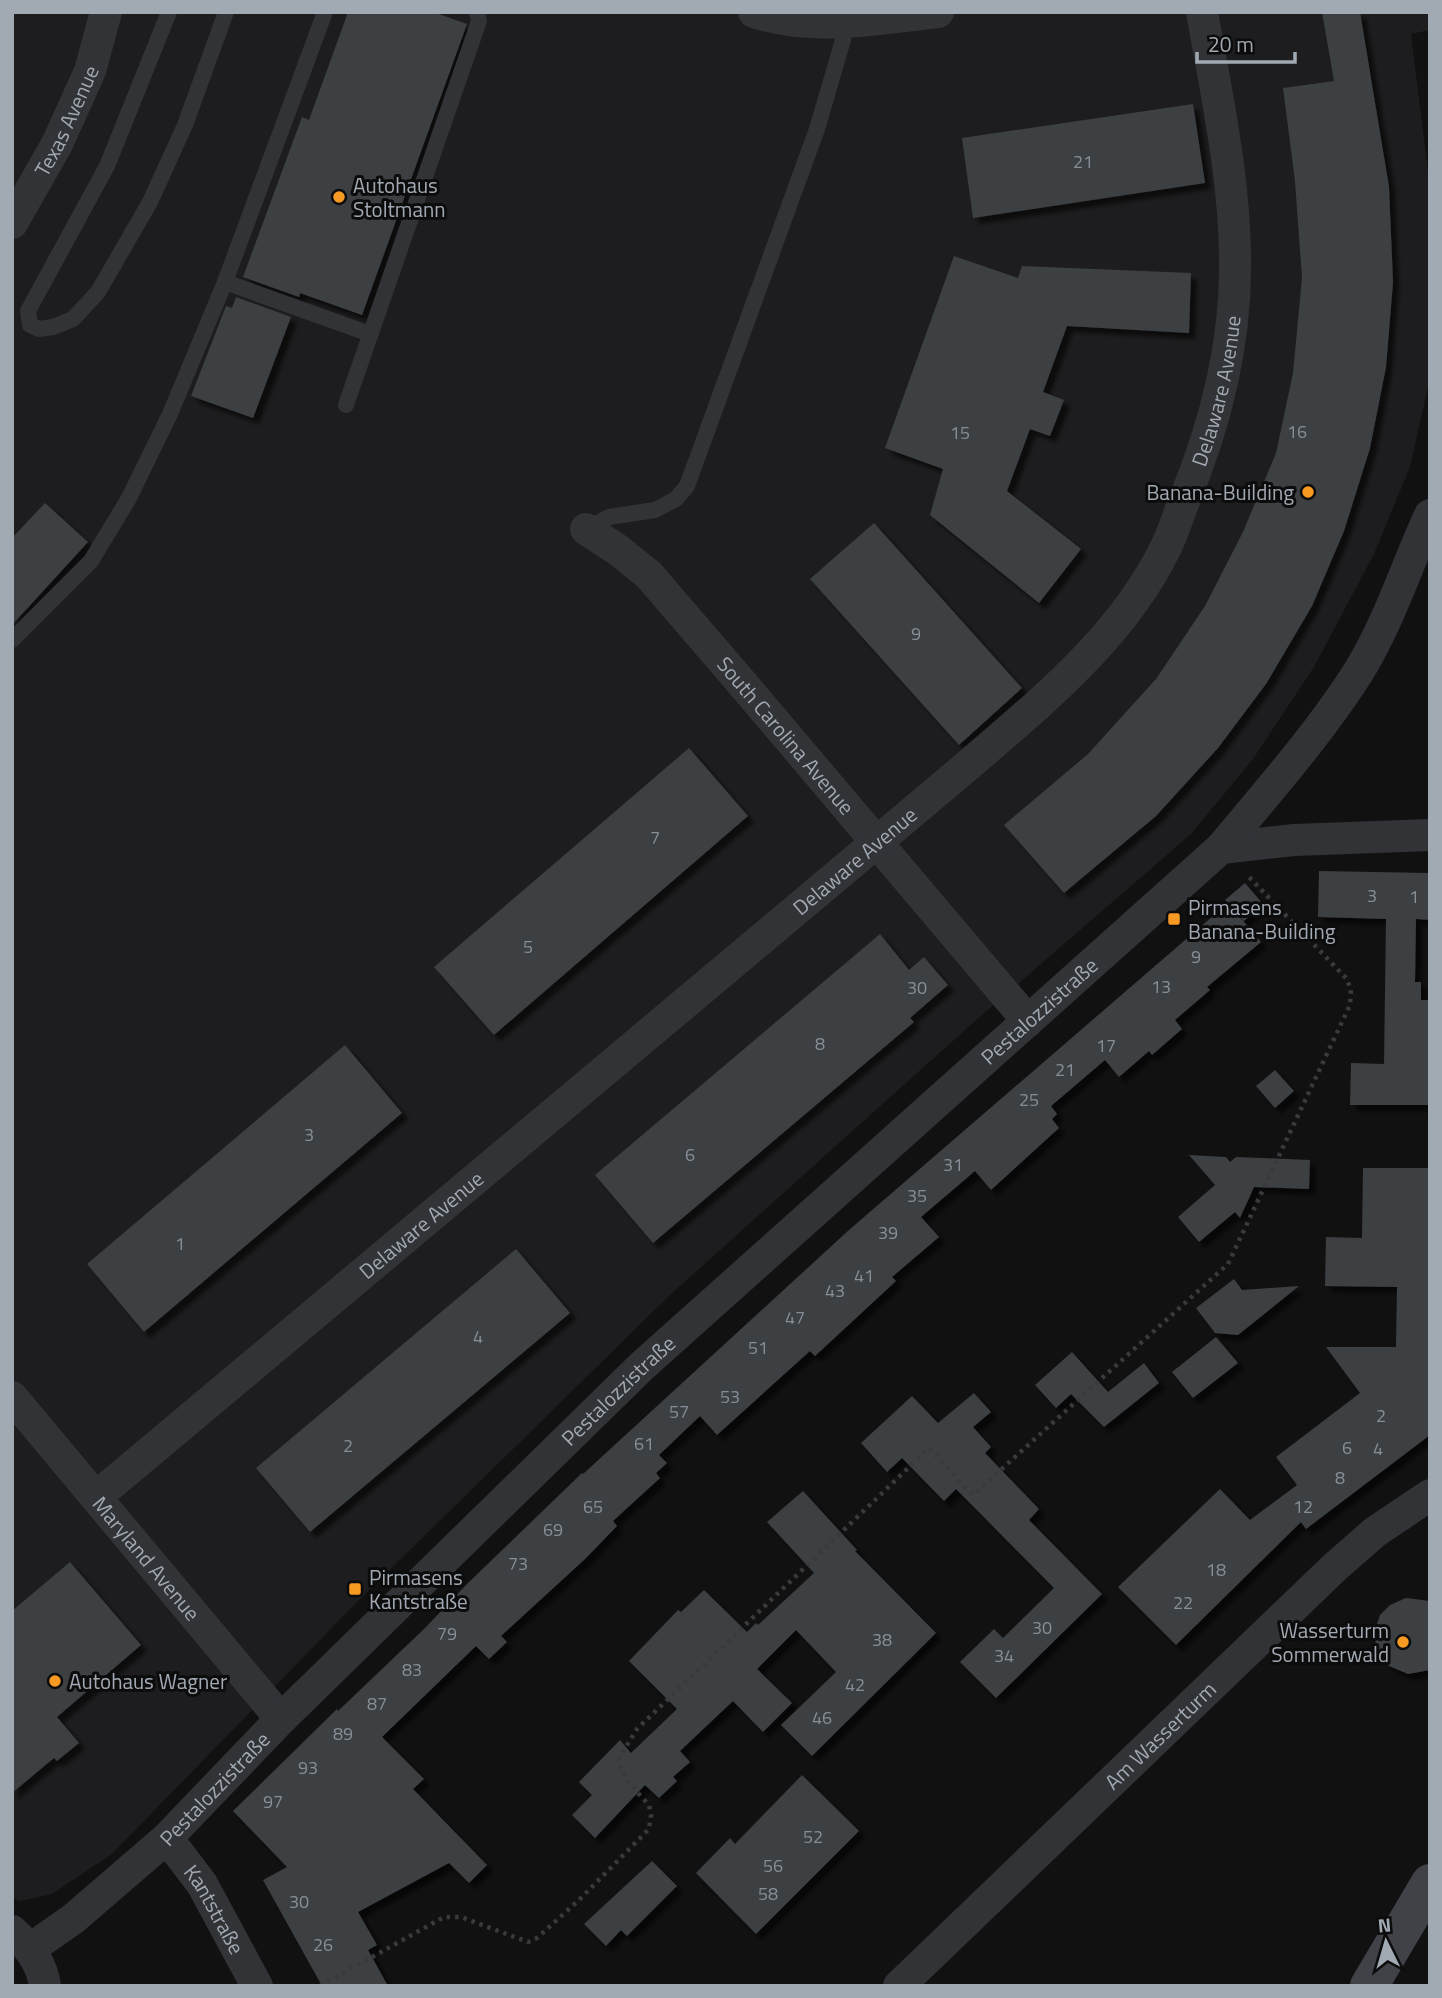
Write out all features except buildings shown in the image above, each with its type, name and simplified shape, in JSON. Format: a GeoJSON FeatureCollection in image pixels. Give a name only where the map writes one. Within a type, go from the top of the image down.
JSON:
{"type":"FeatureCollection","features":[{"type":"Feature","properties":{"kind":"main road"},"geometry":{"type":"LineString","coordinates":[[1369,1986],[1430,1883]]}},
{"type":"Feature","properties":{"kind":"street","name":"Texas Avenue"},"geometry":{"type":"LineString","coordinates":[[12,223],[57,145],[90,71],[106,12]]}},
{"type":"Feature","properties":{"kind":"street"},"geometry":{"type":"LineString","coordinates":[[754,12],[773,19],[826,23],[938,12]]}},
{"type":"Feature","properties":{"kind":"street","name":"Delaware Avenue"},"geometry":{"type":"LineString","coordinates":[[96,1497],[1044,699],[1098,646],[1137,595],[1165,549],[1189,488],[1219,397],[1231,330],[1235,270],[1232,211],[1223,135],[1202,12]]}},
{"type":"Feature","properties":{"kind":"street","name":"Pestalozzistraße"},"geometry":{"type":"LineString","coordinates":[[21,1940],[73,1919],[167,1838],[281,1719],[642,1366],[1221,848],[1300,754],[1360,670],[1392,606],[1430,515]]}},
{"type":"Feature","properties":{"kind":"street","name":"South Carolina Avenue"},"geometry":{"type":"LineString","coordinates":[[586,528],[649,575],[1028,1021]]}},
{"type":"Feature","properties":{"kind":"street"},"geometry":{"type":"LineString","coordinates":[[1221,848],[1294,840],[1430,835]]}},
{"type":"Feature","properties":{"kind":"street","name":"Maryland Avenue"},"geometry":{"type":"LineString","coordinates":[[12,1397],[281,1719]]}},
{"type":"Feature","properties":{"kind":"street","name":"Am Wasserturm"},"geometry":{"type":"LineString","coordinates":[[899,1986],[1335,1567],[1375,1532],[1430,1495]]}},
{"type":"Feature","properties":{"kind":"street","name":"Kantstraße"},"geometry":{"type":"LineString","coordinates":[[167,1838],[202,1884],[257,1986]]}},
{"type":"Feature","properties":{"kind":"street"},"geometry":{"type":"LineString","coordinates":[[21,1940],[43,1973],[44,1986]]}},
{"type":"Feature","properties":{"kind":"lane"},"geometry":{"type":"LineString","coordinates":[[169,12],[107,166],[28,312],[30,325],[39,329],[73,319],[99,292],[150,202],[185,125],[226,12]]}},
{"type":"Feature","properties":{"kind":"lane"},"geometry":{"type":"LineString","coordinates":[[12,640],[91,561],[129,498],[170,414],[225,282],[325,12]]}},
{"type":"Feature","properties":{"kind":"lane"},"geometry":{"type":"LineString","coordinates":[[346,405],[479,21],[477,12]]}},
{"type":"Feature","properties":{"kind":"lane"},"geometry":{"type":"LineString","coordinates":[[586,528],[609,517],[655,510],[676,499],[687,486],[817,129],[843,40],[845,22]]}},
{"type":"Feature","properties":{"kind":"lane"},"geometry":{"type":"LineString","coordinates":[[225,282],[370,334]]}},
{"type":"Feature","properties":{"kind":"path"},"geometry":{"type":"LineString","coordinates":[[320,1986],[444,1917],[461,1917],[528,1942],[537,1938],[649,1829],[649,1805],[627,1781],[619,1758],[637,1729],[929,1448],[973,1495],[1228,1264],[1350,1005],[1351,989],[1346,978],[1221,848]]}},
{"type":"Feature","properties":{"kind":"shaded area"},"geometry":{"type":"Polygon","coordinates":[[[12,12],[1430,12],[1430,30],[1411,34],[1430,187],[1430,378],[1410,467],[1374,554],[1314,667],[1253,759],[1191,834],[974,1022],[671,1294],[358,1601],[112,1854],[52,1894],[20,1901],[12,1898],[12,12]]]}},
{"type":"Feature","properties":{"kind":"place","name":"Autohaus Stoltmann"},"geometry":{"type":"Point","coordinates":[339,197]}},
{"type":"Feature","properties":{"kind":"place","name":"Banana-Building"},"geometry":{"type":"Point","coordinates":[1308,492]}},
{"type":"Feature","properties":{"kind":"place","name":"Pirmasens Banana-Building"},"geometry":{"type":"Point","coordinates":[1174,919]}},
{"type":"Feature","properties":{"kind":"place","name":"Pirmasens Kantstraße"},"geometry":{"type":"Point","coordinates":[355,1589]}},
{"type":"Feature","properties":{"kind":"place","name":"Wasserturm Sommerwald"},"geometry":{"type":"Point","coordinates":[1403,1642]}},
{"type":"Feature","properties":{"kind":"place","name":"Autohaus Wagner"},"geometry":{"type":"Point","coordinates":[55,1681]}}]}
